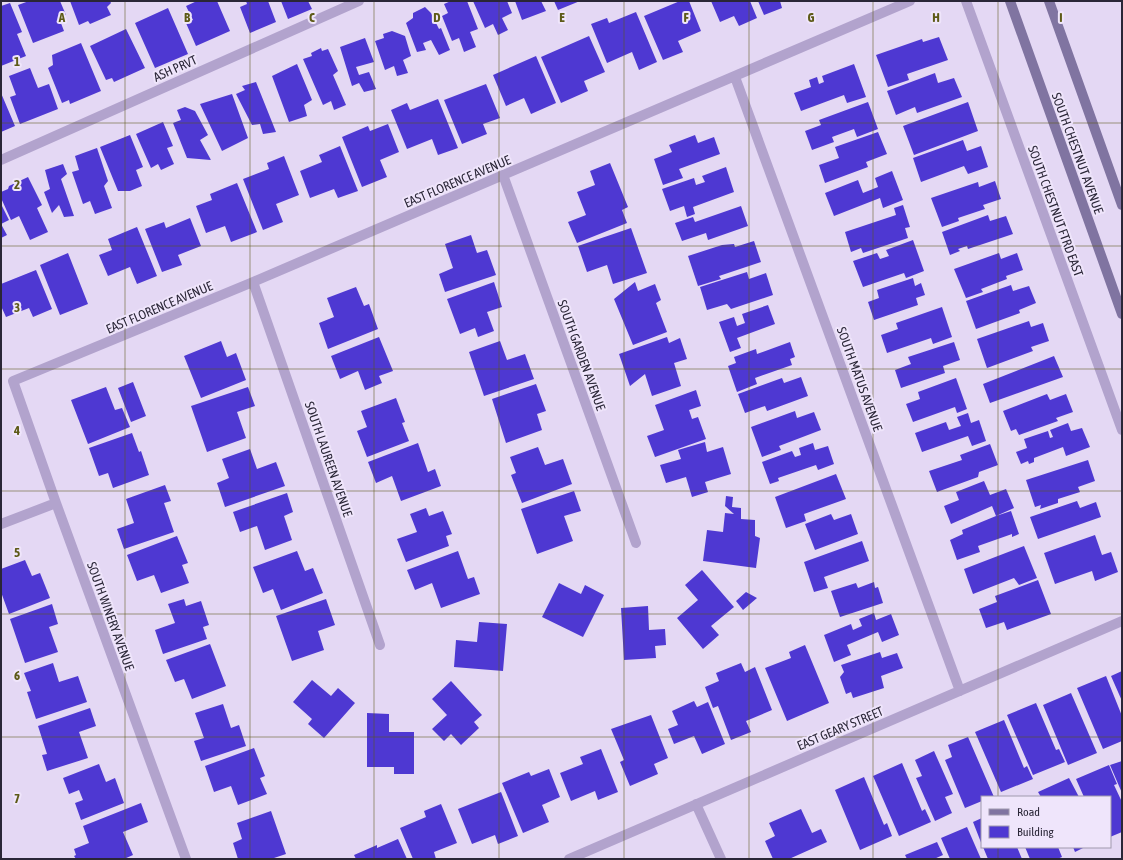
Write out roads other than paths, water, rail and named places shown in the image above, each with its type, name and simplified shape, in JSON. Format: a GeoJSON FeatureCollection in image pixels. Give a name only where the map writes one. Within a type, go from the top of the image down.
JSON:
{"type":"FeatureCollection","features":[{"type":"Feature","properties":{"kind":"main road","name":"SOUTH CHESTNUT AVENUE"},"geometry":{"type":"LineString","coordinates":[[1010,1],[1122,314]]}},
{"type":"Feature","properties":{"kind":"main road","name":"SOUTH CHESTNUT AVENUE"},"geometry":{"type":"LineString","coordinates":[[1048,1],[1122,205]]}},
{"type":"Feature","properties":{"kind":"street","name":"ASH PRVT"},"geometry":{"type":"LineString","coordinates":[[1,160],[359,1]]}},
{"type":"Feature","properties":{"kind":"street","name":"EAST FLORENCE AVENUE"},"geometry":{"type":"LineString","coordinates":[[13,381],[253,282],[910,1]]}},
{"type":"Feature","properties":{"kind":"street","name":"SOUTH CHESTNUT FTRD EAST"},"geometry":{"type":"LineString","coordinates":[[966,1],[1122,430]]}},
{"type":"Feature","properties":{"kind":"street","name":"SOUTH MATUS AVENUE"},"geometry":{"type":"LineString","coordinates":[[735,77],[960,691]]}},
{"type":"Feature","properties":{"kind":"street","name":"SOUTH GARDEN AVENUE"},"geometry":{"type":"LineString","coordinates":[[503,176],[636,543]]}},
{"type":"Feature","properties":{"kind":"street","name":"SOUTH LAUREEN AVENUE"},"geometry":{"type":"LineString","coordinates":[[253,282],[380,645]]}},
{"type":"Feature","properties":{"kind":"street","name":"SOUTH WINERY AVENUE"},"geometry":{"type":"LineString","coordinates":[[13,381],[186,859]]}},
{"type":"Feature","properties":{"kind":"street"},"geometry":{"type":"LineString","coordinates":[[1,524],[56,503]]}},
{"type":"Feature","properties":{"kind":"street","name":"EAST GEARY STREET"},"geometry":{"type":"LineString","coordinates":[[569,859],[1122,621]]}},
{"type":"Feature","properties":{"kind":"street"},"geometry":{"type":"LineString","coordinates":[[696,804],[721,859]]}}]}
